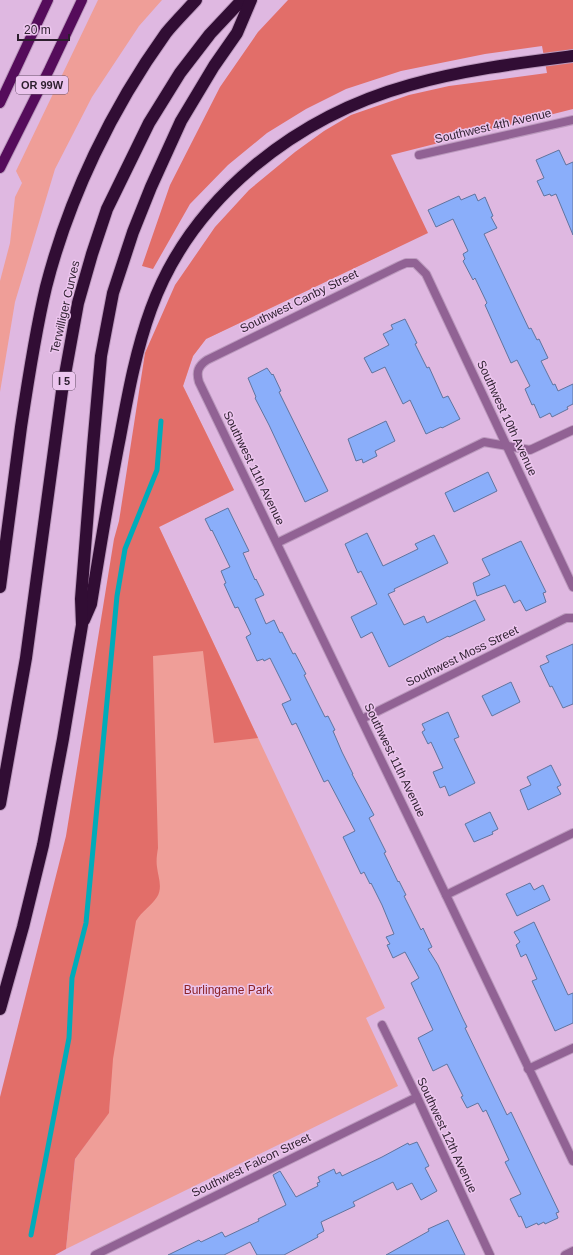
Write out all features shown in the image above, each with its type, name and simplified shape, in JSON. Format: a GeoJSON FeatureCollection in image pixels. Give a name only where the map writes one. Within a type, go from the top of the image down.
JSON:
{"type":"FeatureCollection","features":[{"type":"Feature","properties":{"kind":"highway","name":"Terwilliger Curves"},"geometry":{"type":"LineString","coordinates":[[0,587],[29,371],[46,286],[62,236],[84,175],[135,80],[167,32],[196,0]]}},
{"type":"Feature","properties":{"kind":"highway","name":"Terwilliger Curves"},"geometry":{"type":"LineString","coordinates":[[0,804],[26,658],[62,391],[78,302],[92,254],[107,209],[149,123],[180,73],[210,34],[242,0]]}},
{"type":"Feature","properties":{"kind":"highway"},"geometry":{"type":"LineString","coordinates":[[0,1009],[21,934],[43,845],[82,625],[81,599],[101,356],[113,293],[133,232],[151,187],[178,129],[214,66],[237,33],[251,0]]}},
{"type":"Feature","properties":{"kind":"highway"},"geometry":{"type":"LineString","coordinates":[[82,625],[91,604],[128,393],[151,310],[171,264],[182,245],[217,201],[271,152],[293,137],[358,103],[397,88],[428,80],[482,69],[573,56]]}},
{"type":"Feature","properties":{"kind":"main road","name":"OR 99W"},"geometry":{"type":"LineString","coordinates":[[0,103],[48,0]]}},
{"type":"Feature","properties":{"kind":"main road","name":"OR 99W"},"geometry":{"type":"LineString","coordinates":[[0,168],[82,0]]}},
{"type":"Feature","properties":{"kind":"street","name":"Southwest 4th Avenue"},"geometry":{"type":"LineString","coordinates":[[419,155],[573,120]]}},
{"type":"Feature","properties":{"kind":"street","name":"Southwest Canby Street"},"geometry":{"type":"LineString","coordinates":[[198,368],[207,360],[392,269],[406,263],[415,263]]}},
{"type":"Feature","properties":{"kind":"street","name":"Southwest 10th Avenue"},"geometry":{"type":"LineString","coordinates":[[415,263],[426,274],[573,587]]}},
{"type":"Feature","properties":{"kind":"street","name":"Southwest 11th Avenue"},"geometry":{"type":"LineString","coordinates":[[198,368],[197,376],[199,382],[573,1161]]}},
{"type":"Feature","properties":{"kind":"street"},"geometry":{"type":"LineString","coordinates":[[277,543],[484,442],[530,450],[573,430]]}},
{"type":"Feature","properties":{"kind":"street","name":"Southwest Moss Street"},"geometry":{"type":"LineString","coordinates":[[362,719],[566,618],[573,618]]}},
{"type":"Feature","properties":{"kind":"street"},"geometry":{"type":"LineString","coordinates":[[446,895],[573,833]]}},
{"type":"Feature","properties":{"kind":"street","name":"Southwest 12th Avenue"},"geometry":{"type":"LineString","coordinates":[[382,1025],[490,1255]]}},
{"type":"Feature","properties":{"kind":"street"},"geometry":{"type":"LineString","coordinates":[[528,1069],[573,1048]]}},
{"type":"Feature","properties":{"kind":"street","name":"Southwest Falcon Street"},"geometry":{"type":"LineString","coordinates":[[95,1255],[417,1097]]}},
{"type":"Feature","properties":{"kind":"street"},"geometry":{"type":"LineString","coordinates":[[565,1255],[573,1251]]}},
{"type":"Feature","properties":{"kind":"green space"},"geometry":{"type":"Polygon","coordinates":[[[98,0],[162,0],[139,26],[92,97],[55,169],[15,302],[0,392],[0,281],[10,243],[15,197],[22,183],[16,171],[98,0]]]}},
{"type":"Feature","properties":{"kind":"green space","name":"Burlingame Park"},"geometry":{"type":"Polygon","coordinates":[[[396,248],[206,339],[193,356],[183,386],[234,490],[159,527],[385,1008],[366,1018],[398,1086],[66,1249],[75,1159],[109,1112],[145,353],[154,334],[396,248]]]}},
{"type":"Feature","properties":{"kind":"shaded area"},"geometry":{"type":"Polygon","coordinates":[[[288,0],[573,0],[573,109],[391,155],[428,233],[206,339],[193,356],[183,386],[234,490],[159,527],[258,738],[214,743],[203,651],[153,656],[158,848],[157,862],[160,890],[155,900],[136,921],[113,1059],[109,1113],[75,1159],[66,1249],[55,1255],[0,1255],[0,1097],[66,836],[114,539],[119,521],[145,353],[175,285],[215,227],[249,190],[295,152],[324,131],[351,115],[409,95],[449,86],[547,73],[542,46],[485,54],[401,71],[346,89],[306,109],[267,133],[228,165],[190,204],[153,269],[142,266],[170,185],[220,87],[258,32],[288,0]]]}},
{"type":"Feature","properties":{"kind":"building"},"geometry":{"type":"Polygon","coordinates":[[[559,150],[566,165],[573,162],[573,235],[556,194],[544,196],[537,181],[544,178],[536,160],[559,150]]]}},
{"type":"Feature","properties":{"kind":"building"},"geometry":{"type":"Polygon","coordinates":[[[475,194],[478,201],[485,197],[493,216],[491,217],[497,228],[484,234],[529,329],[531,328],[537,340],[539,339],[548,358],[541,361],[553,385],[555,384],[558,391],[573,384],[573,404],[567,407],[568,409],[552,417],[550,413],[540,418],[525,389],[530,386],[517,360],[511,363],[485,305],[487,303],[475,278],[473,280],[463,261],[465,259],[463,254],[468,251],[453,219],[436,227],[428,210],[459,196],[461,200],[475,194]]]}},
{"type":"Feature","properties":{"kind":"building"},"geometry":{"type":"Polygon","coordinates":[[[405,319],[417,343],[415,344],[427,368],[429,367],[443,398],[448,396],[460,419],[426,434],[410,400],[403,404],[385,367],[372,373],[364,358],[389,345],[383,334],[393,329],[391,325],[405,319]]]}},
{"type":"Feature","properties":{"kind":"building"},"geometry":{"type":"Polygon","coordinates":[[[267,368],[272,375],[273,374],[281,391],[279,392],[328,491],[305,502],[255,398],[256,397],[248,378],[267,368]]]}},
{"type":"Feature","properties":{"kind":"building"},"geometry":{"type":"Polygon","coordinates":[[[386,421],[395,441],[375,451],[377,456],[363,463],[362,459],[356,461],[348,439],[386,421]]]}},
{"type":"Feature","properties":{"kind":"building"},"geometry":{"type":"Polygon","coordinates":[[[488,472],[497,491],[454,512],[445,493],[488,472]]]}},
{"type":"Feature","properties":{"kind":"building"},"geometry":{"type":"Polygon","coordinates":[[[228,508],[249,551],[243,553],[255,580],[256,579],[264,595],[255,599],[266,624],[274,620],[280,633],[282,632],[293,654],[295,653],[306,674],[304,675],[325,717],[328,716],[335,730],[333,731],[352,774],[374,815],[369,818],[386,852],[384,853],[406,895],[404,896],[421,930],[423,928],[432,947],[428,949],[438,965],[467,1027],[465,1028],[507,1115],[511,1112],[559,1212],[556,1213],[558,1218],[545,1224],[544,1222],[538,1225],[537,1223],[526,1228],[521,1216],[519,1217],[510,1199],[521,1194],[505,1162],[509,1160],[486,1110],[483,1112],[478,1103],[467,1108],[461,1097],[463,1096],[447,1064],[433,1071],[418,1038],[433,1030],[411,983],[419,978],[405,952],[393,958],[387,945],[390,944],[386,937],[394,934],[371,883],[370,884],[364,872],[361,874],[343,837],[355,831],[328,780],[324,782],[296,723],[292,725],[282,704],[291,700],[270,658],[264,661],[263,659],[257,661],[246,637],[251,634],[238,607],[235,608],[224,584],[226,583],[221,571],[230,567],[205,519],[228,508]]]}},
{"type":"Feature","properties":{"kind":"building"},"geometry":{"type":"Polygon","coordinates":[[[367,533],[383,566],[418,549],[415,544],[434,535],[448,563],[394,589],[395,591],[388,594],[404,625],[424,616],[427,623],[475,600],[485,620],[449,637],[448,636],[389,667],[372,632],[361,638],[351,617],[377,604],[361,571],[358,573],[345,544],[367,533]]]}},
{"type":"Feature","properties":{"kind":"building"},"geometry":{"type":"Polygon","coordinates":[[[521,541],[546,592],[543,593],[546,602],[526,611],[520,600],[514,603],[505,585],[477,596],[473,583],[490,575],[482,559],[521,541]]]}},
{"type":"Feature","properties":{"kind":"building"},"geometry":{"type":"Polygon","coordinates":[[[573,644],[573,704],[563,708],[552,686],[550,687],[540,666],[549,662],[546,656],[573,644]]]}},
{"type":"Feature","properties":{"kind":"building"},"geometry":{"type":"Polygon","coordinates":[[[511,682],[520,702],[492,716],[482,696],[511,682]]]}},
{"type":"Feature","properties":{"kind":"building"},"geometry":{"type":"Polygon","coordinates":[[[448,712],[459,737],[454,739],[475,783],[449,796],[445,786],[440,788],[433,772],[443,768],[431,742],[428,744],[422,732],[425,730],[422,724],[448,712]]]}},
{"type":"Feature","properties":{"kind":"building"},"geometry":{"type":"Polygon","coordinates":[[[551,765],[561,785],[557,787],[561,794],[528,810],[520,790],[531,785],[527,777],[551,765]]]}},
{"type":"Feature","properties":{"kind":"building"},"geometry":{"type":"Polygon","coordinates":[[[490,812],[498,829],[492,832],[493,834],[474,842],[465,824],[490,812]]]}},
{"type":"Feature","properties":{"kind":"building"},"geometry":{"type":"Polygon","coordinates":[[[530,883],[534,890],[543,885],[550,900],[517,916],[506,894],[530,883]]]}},
{"type":"Feature","properties":{"kind":"building"},"geometry":{"type":"Polygon","coordinates":[[[534,922],[568,995],[573,993],[573,1023],[555,1031],[532,981],[537,979],[526,954],[521,957],[516,945],[520,942],[514,932],[534,922]]]}},
{"type":"Feature","properties":{"kind":"building"},"geometry":{"type":"Polygon","coordinates":[[[417,1142],[429,1166],[425,1168],[437,1191],[421,1200],[412,1183],[397,1190],[393,1182],[353,1202],[355,1206],[321,1222],[324,1231],[317,1235],[318,1237],[284,1255],[257,1255],[250,1242],[224,1255],[168,1255],[199,1240],[201,1242],[222,1232],[225,1237],[259,1221],[258,1219],[286,1205],[273,1175],[280,1171],[296,1197],[318,1186],[317,1183],[320,1182],[318,1177],[334,1169],[336,1174],[340,1172],[342,1176],[408,1143],[409,1145],[417,1142]]]}},
{"type":"Feature","properties":{"kind":"building"},"geometry":{"type":"Polygon","coordinates":[[[448,1220],[465,1255],[386,1255],[429,1231],[428,1229],[448,1220]]]}},
{"type":"Feature","properties":{"kind":"waterway"},"geometry":{"type":"LineString","coordinates":[[31,1235],[69,1038],[72,978],[86,923],[117,596],[125,549],[157,470],[161,421]]}}]}
